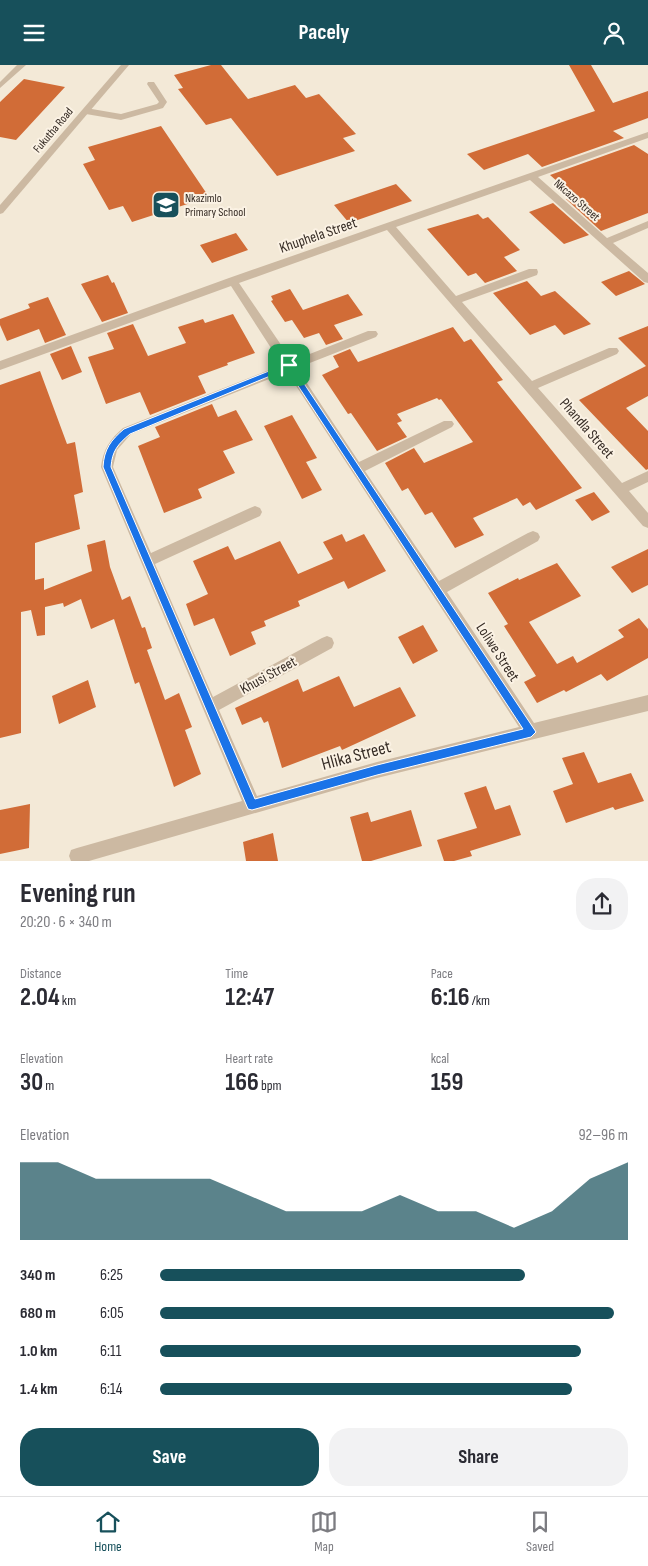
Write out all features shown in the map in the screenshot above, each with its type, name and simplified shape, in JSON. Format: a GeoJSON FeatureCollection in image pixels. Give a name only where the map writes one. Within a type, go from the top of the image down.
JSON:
{"type":"FeatureCollection","features":[{"type":"Feature","properties":{"kind":"street"},"geometry":{"type":"LineString","coordinates":[[0,86],[22,65]]}},
{"type":"Feature","properties":{"kind":"street","name":"Fukutha Road"},"geometry":{"type":"LineString","coordinates":[[0,211],[125,65]]}},
{"type":"Feature","properties":{"kind":"street"},"geometry":{"type":"LineString","coordinates":[[86,111],[121,117],[160,106],[164,102],[151,84]]}},
{"type":"Feature","properties":{"kind":"street","name":"Khuphela Street"},"geometry":{"type":"LineString","coordinates":[[0,366],[233,281],[648,135]]}},
{"type":"Feature","properties":{"kind":"street","name":"Nkcazo Street"},"geometry":{"type":"LineString","coordinates":[[531,176],[648,279]]}},
{"type":"Feature","properties":{"kind":"street","name":"Nkcazo Street"},"geometry":{"type":"LineString","coordinates":[[606,242],[648,225]]}},
{"type":"Feature","properties":{"kind":"street","name":"Phandla Street"},"geometry":{"type":"LineString","coordinates":[[389,226],[648,522]]}},
{"type":"Feature","properties":{"kind":"street"},"geometry":{"type":"LineString","coordinates":[[454,301],[533,272]]}},
{"type":"Feature","properties":{"kind":"street","name":"Loliwe Street"},"geometry":{"type":"LineString","coordinates":[[233,281],[531,732]]}},
{"type":"Feature","properties":{"kind":"street"},"geometry":{"type":"LineString","coordinates":[[252,805],[107,467],[108,455],[114,442],[127,431],[289,365],[372,334]]}},
{"type":"Feature","properties":{"kind":"street"},"geometry":{"type":"LineString","coordinates":[[530,387],[613,351]]}},
{"type":"Feature","properties":{"kind":"street"},"geometry":{"type":"LineString","coordinates":[[357,469],[448,423]]}},
{"type":"Feature","properties":{"kind":"street"},"geometry":{"type":"LineString","coordinates":[[620,490],[648,476]]}},
{"type":"Feature","properties":{"kind":"street"},"geometry":{"type":"LineString","coordinates":[[147,561],[255,512]]}},
{"type":"Feature","properties":{"kind":"street"},"geometry":{"type":"LineString","coordinates":[[437,590],[532,537]]}},
{"type":"Feature","properties":{"kind":"street","name":"Khusi Street"},"geometry":{"type":"LineString","coordinates":[[210,707],[327,643]]}},
{"type":"Feature","properties":{"kind":"street","name":"Hlika Street"},"geometry":{"type":"LineString","coordinates":[[77,857],[377,770],[648,703]]}},
{"type":"Feature","properties":{"kind":"building"},"geometry":{"type":"Polygon","coordinates":[[[211,65],[221,65],[248,99],[295,85],[306,98],[319,94],[356,134],[343,138],[355,151],[277,176],[231,118],[206,125],[178,89],[183,88],[174,75],[211,65]]]}},
{"type":"Feature","properties":{"kind":"building"},"geometry":{"type":"Polygon","coordinates":[[[569,65],[591,65],[613,103],[648,91],[648,118],[613,131],[624,138],[542,167],[528,154],[484,170],[467,154],[595,111],[569,65]]]}},
{"type":"Feature","properties":{"kind":"building"},"geometry":{"type":"Polygon","coordinates":[[[24,79],[65,87],[16,140],[0,137],[0,102],[24,79]]]}},
{"type":"Feature","properties":{"kind":"building"},"geometry":{"type":"Polygon","coordinates":[[[161,126],[209,197],[132,222],[123,206],[109,210],[83,164],[95,160],[88,147],[161,126]]]}},
{"type":"Feature","properties":{"kind":"building"},"geometry":{"type":"Polygon","coordinates":[[[634,145],[648,154],[648,213],[601,231],[566,199],[574,196],[550,175],[634,145]]]}},
{"type":"Feature","properties":{"kind":"building"},"geometry":{"type":"Polygon","coordinates":[[[396,184],[412,201],[349,223],[334,205],[396,184]]]}},
{"type":"Feature","properties":{"kind":"building"},"geometry":{"type":"Polygon","coordinates":[[[553,203],[589,235],[564,244],[529,212],[553,203]]]}},
{"type":"Feature","properties":{"kind":"building"},"geometry":{"type":"Polygon","coordinates":[[[478,214],[483,219],[488,217],[520,250],[504,257],[517,271],[485,283],[476,273],[468,276],[427,229],[478,214]]]}},
{"type":"Feature","properties":{"kind":"building"},"geometry":{"type":"Polygon","coordinates":[[[236,233],[248,250],[212,263],[200,245],[236,233]]]}},
{"type":"Feature","properties":{"kind":"building"},"geometry":{"type":"Polygon","coordinates":[[[629,271],[645,284],[616,296],[601,282],[629,271]]]}},
{"type":"Feature","properties":{"kind":"building"},"geometry":{"type":"Polygon","coordinates":[[[108,275],[112,283],[114,282],[128,313],[102,322],[81,284],[108,275]]]}},
{"type":"Feature","properties":{"kind":"building"},"geometry":{"type":"Polygon","coordinates":[[[527,281],[541,296],[555,291],[591,324],[564,335],[555,325],[530,335],[493,293],[527,281]]]}},
{"type":"Feature","properties":{"kind":"building"},"geometry":{"type":"Polygon","coordinates":[[[290,289],[303,310],[348,294],[363,315],[334,325],[343,339],[326,345],[319,333],[304,338],[292,320],[285,322],[271,301],[273,300],[271,296],[290,289]]]}},
{"type":"Feature","properties":{"kind":"building"},"geometry":{"type":"Polygon","coordinates":[[[48,297],[66,335],[45,343],[39,329],[7,341],[0,325],[0,319],[30,308],[28,304],[48,297]]]}},
{"type":"Feature","properties":{"kind":"building"},"geometry":{"type":"Polygon","coordinates":[[[233,314],[255,353],[198,376],[206,393],[150,415],[140,392],[106,404],[88,357],[114,349],[107,333],[133,324],[148,356],[186,343],[178,327],[203,319],[205,323],[233,314]]]}},
{"type":"Feature","properties":{"kind":"building"},"geometry":{"type":"Polygon","coordinates":[[[648,326],[648,396],[626,408],[648,431],[648,469],[646,470],[579,400],[646,366],[618,338],[648,326]]]}},
{"type":"Feature","properties":{"kind":"building"},"geometry":{"type":"Polygon","coordinates":[[[453,327],[464,342],[471,339],[503,380],[497,382],[582,488],[536,510],[530,502],[523,506],[517,498],[473,518],[484,535],[455,548],[432,512],[425,515],[408,488],[402,491],[385,463],[414,448],[424,463],[473,442],[441,399],[437,398],[397,414],[402,421],[397,423],[407,437],[377,451],[351,413],[348,414],[322,375],[339,367],[333,356],[350,349],[358,362],[453,327]]]}},
{"type":"Feature","properties":{"kind":"building"},"geometry":{"type":"Polygon","coordinates":[[[71,346],[82,372],[62,380],[50,354],[71,346]]]}},
{"type":"Feature","properties":{"kind":"building"},"geometry":{"type":"Polygon","coordinates":[[[40,371],[67,444],[75,442],[83,492],[74,495],[80,529],[35,543],[35,580],[44,578],[44,590],[92,571],[87,545],[105,540],[110,567],[122,600],[130,596],[142,628],[145,627],[152,648],[147,650],[165,700],[179,693],[192,727],[185,730],[201,774],[174,787],[139,682],[135,684],[114,619],[91,629],[81,599],[64,607],[63,603],[45,607],[45,635],[37,636],[31,610],[21,612],[21,733],[0,738],[0,385],[40,371]]]}},
{"type":"Feature","properties":{"kind":"building"},"geometry":{"type":"Polygon","coordinates":[[[212,404],[218,417],[236,410],[253,440],[223,451],[235,473],[198,489],[202,498],[164,513],[138,446],[160,437],[155,427],[212,404]]]}},
{"type":"Feature","properties":{"kind":"building"},"geometry":{"type":"Polygon","coordinates":[[[292,415],[317,458],[306,462],[322,490],[302,499],[264,426],[292,415]]]}},
{"type":"Feature","properties":{"kind":"building"},"geometry":{"type":"Polygon","coordinates":[[[594,492],[610,512],[592,521],[575,500],[594,492]]]}},
{"type":"Feature","properties":{"kind":"building"},"geometry":{"type":"Polygon","coordinates":[[[342,534],[346,542],[364,534],[386,571],[348,589],[344,581],[298,601],[300,606],[264,621],[266,626],[251,632],[256,644],[230,656],[214,618],[194,626],[186,604],[208,594],[193,561],[228,546],[235,560],[280,541],[298,574],[333,559],[323,542],[342,534]]]}},
{"type":"Feature","properties":{"kind":"building"},"geometry":{"type":"Polygon","coordinates":[[[648,549],[648,585],[632,593],[611,567],[648,549]]]}},
{"type":"Feature","properties":{"kind":"building"},"geometry":{"type":"Polygon","coordinates":[[[557,563],[581,596],[529,622],[557,664],[573,656],[577,663],[624,637],[618,630],[639,618],[648,629],[648,658],[607,681],[601,674],[566,692],[564,690],[537,703],[524,682],[536,676],[504,626],[508,624],[488,593],[518,578],[519,580],[557,563]]]}},
{"type":"Feature","properties":{"kind":"building"},"geometry":{"type":"Polygon","coordinates":[[[423,625],[438,651],[413,664],[398,637],[423,625]]]}},
{"type":"Feature","properties":{"kind":"building"},"geometry":{"type":"Polygon","coordinates":[[[339,676],[354,707],[400,687],[416,716],[342,750],[340,746],[282,768],[268,721],[264,723],[261,717],[242,725],[235,708],[298,679],[303,692],[339,676]]]}},
{"type":"Feature","properties":{"kind":"building"},"geometry":{"type":"Polygon","coordinates":[[[88,680],[96,707],[59,724],[52,696],[88,680]]]}},
{"type":"Feature","properties":{"kind":"building"},"geometry":{"type":"Polygon","coordinates":[[[584,752],[598,783],[631,773],[644,801],[615,810],[613,807],[566,823],[553,791],[573,784],[562,758],[584,752]]]}},
{"type":"Feature","properties":{"kind":"building"},"geometry":{"type":"Polygon","coordinates":[[[486,786],[495,810],[510,805],[521,835],[470,851],[472,856],[454,861],[444,861],[437,840],[477,828],[464,793],[486,786]]]}},
{"type":"Feature","properties":{"kind":"building"},"geometry":{"type":"Polygon","coordinates":[[[30,804],[29,848],[0,854],[0,810],[30,804]]]}},
{"type":"Feature","properties":{"kind":"building"},"geometry":{"type":"Polygon","coordinates":[[[411,810],[422,846],[371,861],[362,861],[350,817],[368,812],[371,822],[411,810]]]}},
{"type":"Feature","properties":{"kind":"building"},"geometry":{"type":"Polygon","coordinates":[[[273,833],[278,861],[246,861],[243,842],[273,833]]]}},
{"type":"Feature","properties":{"kind":"place","name":"Nkazimlo Primary School"},"geometry":{"type":"Point","coordinates":[166,205]}},
{"type":"Feature","properties":{"kind":"route"},"geometry":{"type":"LineString","coordinates":[[289,365],[531,732],[377,770],[252,805],[107,467],[108,455],[114,442],[127,431],[289,365]]}}]}
